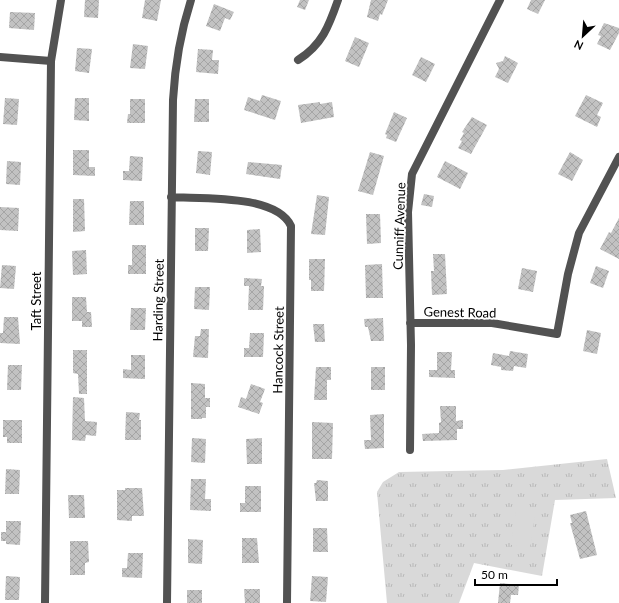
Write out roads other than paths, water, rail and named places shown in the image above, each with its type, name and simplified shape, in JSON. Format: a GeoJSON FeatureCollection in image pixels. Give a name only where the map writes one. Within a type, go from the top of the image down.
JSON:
{"type":"FeatureCollection","features":[{"type":"Feature","properties":{"kind":"street","name":"Taft Street"},"geometry":{"type":"LineString","coordinates":[[45,603],[51,61],[61,0]]}},
{"type":"Feature","properties":{"kind":"street","name":"Harding Street"},"geometry":{"type":"LineString","coordinates":[[167,603],[171,197],[174,68],[181,34],[191,0]]}},
{"type":"Feature","properties":{"kind":"street"},"geometry":{"type":"LineString","coordinates":[[298,60],[312,50],[321,40],[328,29],[338,0]]}},
{"type":"Feature","properties":{"kind":"street","name":"Cunniff Avenue"},"geometry":{"type":"LineString","coordinates":[[410,450],[408,212],[412,174],[500,0]]}},
{"type":"Feature","properties":{"kind":"street"},"geometry":{"type":"LineString","coordinates":[[0,57],[51,61]]}},
{"type":"Feature","properties":{"kind":"street","name":"Genest Road"},"geometry":{"type":"LineString","coordinates":[[410,323],[492,323],[557,334],[568,274],[579,233],[619,157]]}},
{"type":"Feature","properties":{"kind":"street","name":"Hancock Street"},"geometry":{"type":"LineString","coordinates":[[171,197],[241,201],[263,206],[282,215],[288,220],[291,226],[287,603]]}}]}
